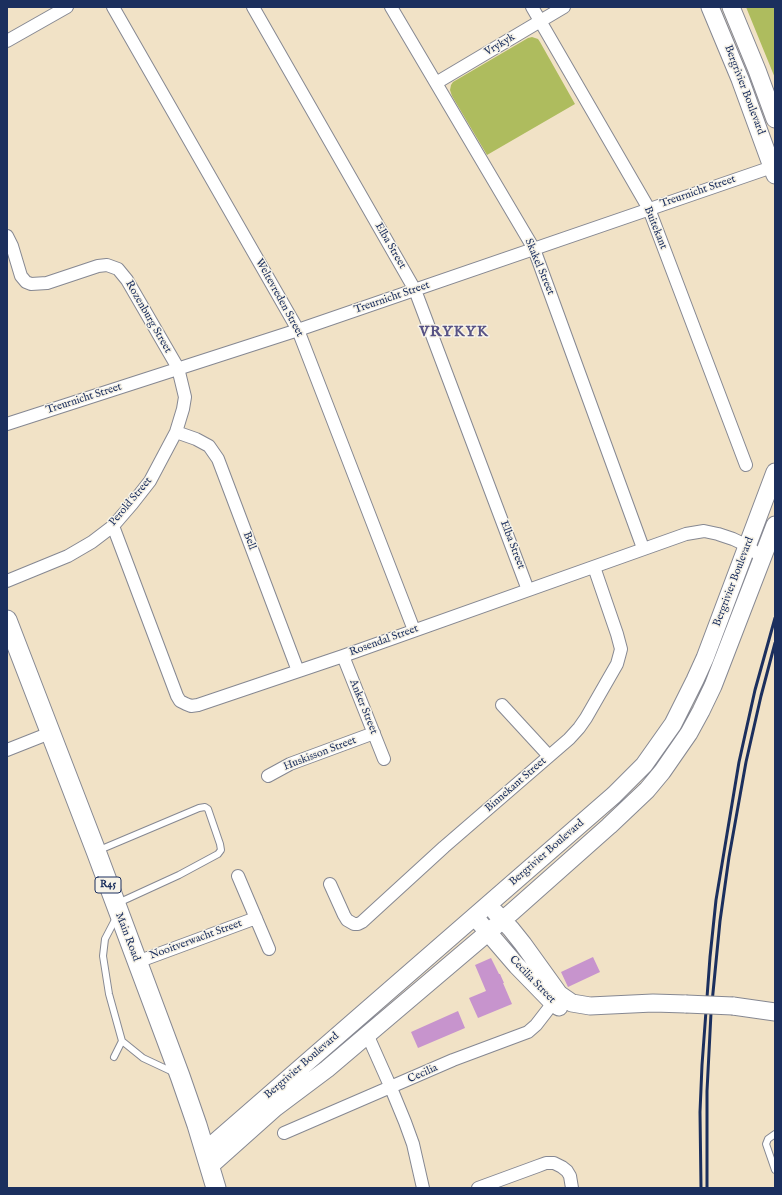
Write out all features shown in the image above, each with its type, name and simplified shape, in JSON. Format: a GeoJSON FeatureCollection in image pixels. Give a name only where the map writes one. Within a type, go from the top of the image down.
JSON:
{"type":"FeatureCollection","features":[{"type":"Feature","properties":{"kind":"main road","name":"Main Road"},"geometry":{"type":"LineString","coordinates":[[7,620],[96,851],[180,1076],[216,1188]]}},
{"type":"Feature","properties":{"kind":"street"},"geometry":{"type":"LineString","coordinates":[[7,41],[67,7]]}},
{"type":"Feature","properties":{"kind":"street","name":"Weltevreden Street"},"geometry":{"type":"LineString","coordinates":[[113,7],[298,330],[414,630]]}},
{"type":"Feature","properties":{"kind":"street","name":"Elba Street"},"geometry":{"type":"LineString","coordinates":[[253,7],[415,290],[528,590]]}},
{"type":"Feature","properties":{"kind":"street","name":"Skakel Street"},"geometry":{"type":"LineString","coordinates":[[391,7],[534,249],[643,548]]}},
{"type":"Feature","properties":{"kind":"street","name":"Buitekant"},"geometry":{"type":"LineString","coordinates":[[532,7],[649,210],[746,465]]}},
{"type":"Feature","properties":{"kind":"street","name":"Vrykyk"},"geometry":{"type":"LineString","coordinates":[[436,83],[564,7]]}},
{"type":"Feature","properties":{"kind":"street","name":"Bergrivier Boulevard"},"geometry":{"type":"LineString","coordinates":[[710,7],[740,79],[774,169]]}},
{"type":"Feature","properties":{"kind":"street","name":"Bergrivier Boulevard"},"geometry":{"type":"LineString","coordinates":[[731,7],[758,70],[775,119]]}},
{"type":"Feature","properties":{"kind":"street","name":"Treurnicht Street"},"geometry":{"type":"LineString","coordinates":[[7,424],[298,330],[649,210],[774,169]]}},
{"type":"Feature","properties":{"kind":"street","name":"Rozenburg Street"},"geometry":{"type":"LineString","coordinates":[[7,236],[12,246],[21,276],[26,282],[31,284],[47,283],[98,266],[107,265],[118,269],[127,280],[178,368]]}},
{"type":"Feature","properties":{"kind":"street","name":"Perold Street"},"geometry":{"type":"LineString","coordinates":[[7,581],[68,556],[92,542],[113,526],[132,504],[150,481],[176,432],[185,397],[178,368]]}},
{"type":"Feature","properties":{"kind":"street","name":"Bell"},"geometry":{"type":"LineString","coordinates":[[176,432],[196,439],[209,446],[218,459],[298,671]]}},
{"type":"Feature","properties":{"kind":"street","name":"Bergrivier Boulevard"},"geometry":{"type":"LineString","coordinates":[[207,1159],[474,916],[614,795],[644,765],[672,724],[696,680],[775,472]]}},
{"type":"Feature","properties":{"kind":"street","name":"Bergrivier Boulevard"},"geometry":{"type":"LineString","coordinates":[[207,1159],[326,1069],[502,920],[609,826],[647,790],[662,772],[689,733],[713,686],[775,525]]}},
{"type":"Feature","properties":{"kind":"street","name":"Rosendal Street"},"geometry":{"type":"LineString","coordinates":[[113,526],[177,696],[180,701],[191,706],[198,705],[342,656],[686,534],[704,531],[718,534],[748,546],[762,558]]}},
{"type":"Feature","properties":{"kind":"street","name":"Binnekant Street"},"geometry":{"type":"LineString","coordinates":[[330,884],[347,920],[354,924],[362,922],[444,847],[569,738],[586,718],[619,658],[621,649],[594,566]]}},
{"type":"Feature","properties":{"kind":"street","name":"Anker Street"},"geometry":{"type":"LineString","coordinates":[[342,656],[384,759]]}},
{"type":"Feature","properties":{"kind":"street"},"geometry":{"type":"LineString","coordinates":[[502,705],[548,756]]}},
{"type":"Feature","properties":{"kind":"street"},"geometry":{"type":"LineString","coordinates":[[7,750],[50,733]]}},
{"type":"Feature","properties":{"kind":"street","name":"Huskisson Street"},"geometry":{"type":"LineString","coordinates":[[268,776],[290,764],[374,733]]}},
{"type":"Feature","properties":{"kind":"street","name":"Nooitverwacht Street"},"geometry":{"type":"LineString","coordinates":[[238,876],[268,949]]}},
{"type":"Feature","properties":{"kind":"street","name":"Cecilia Street"},"geometry":{"type":"LineString","coordinates":[[488,904],[522,944],[559,994],[572,1003],[590,1006],[653,1003],[733,1006],[775,1012]]}},
{"type":"Feature","properties":{"kind":"street","name":"Cecilia Street"},"geometry":{"type":"LineString","coordinates":[[474,916],[517,966],[553,1003],[572,1014],[588,1017],[681,1004]]}},
{"type":"Feature","properties":{"kind":"street","name":"Nooitverwacht Street"},"geometry":{"type":"LineString","coordinates":[[137,962],[256,918]]}},
{"type":"Feature","properties":{"kind":"street","name":"Cecilia"},"geometry":{"type":"LineString","coordinates":[[284,1133],[453,1060],[530,1031],[553,1003]]}},
{"type":"Feature","properties":{"kind":"street"},"geometry":{"type":"LineString","coordinates":[[367,1034],[405,1122],[413,1144],[423,1188]]}},
{"type":"Feature","properties":{"kind":"street"},"geometry":{"type":"LineString","coordinates":[[478,1188],[546,1163],[554,1163],[562,1167],[570,1176],[572,1188]]}},
{"type":"Feature","properties":{"kind":"lane"},"geometry":{"type":"LineString","coordinates":[[96,851],[199,808],[205,807],[208,809],[221,850],[218,854],[117,909],[105,939],[103,956],[109,994],[122,1041],[143,1058],[180,1076]]}},
{"type":"Feature","properties":{"kind":"lane"},"geometry":{"type":"LineString","coordinates":[[114,1057],[122,1041]]}},
{"type":"Feature","properties":{"kind":"lane"},"geometry":{"type":"LineString","coordinates":[[775,1134],[768,1139],[766,1144],[775,1170]]}},
{"type":"Feature","properties":{"kind":"green space"},"geometry":{"type":"Polygon","coordinates":[[[746,7],[775,7],[775,78],[746,7]]]}},
{"type":"Feature","properties":{"kind":"green space"},"geometry":{"type":"Polygon","coordinates":[[[532,37],[538,39],[540,42],[575,104],[487,155],[452,96],[450,90],[451,85],[453,82],[532,37]]]}},
{"type":"Feature","properties":{"kind":"building"},"geometry":{"type":"Polygon","coordinates":[[[593,957],[600,972],[568,987],[561,972],[593,957]]]}},
{"type":"Feature","properties":{"kind":"building"},"geometry":{"type":"Polygon","coordinates":[[[491,958],[500,974],[512,1004],[478,1018],[469,998],[486,991],[475,965],[491,958]]]}},
{"type":"Feature","properties":{"kind":"building"},"geometry":{"type":"Polygon","coordinates":[[[458,1011],[465,1028],[418,1048],[411,1032],[458,1011]]]}},
{"type":"Feature","properties":{"kind":"railway"},"geometry":{"type":"LineString","coordinates":[[701,1188],[700,1112],[702,1065],[716,900],[739,762],[755,690],[775,618]]}},
{"type":"Feature","properties":{"kind":"railway"},"geometry":{"type":"LineString","coordinates":[[707,1188],[707,1091],[711,1013],[720,921],[729,857],[746,762],[775,643]]}},
{"type":"Feature","properties":{"kind":"district","name":"VRYKYK"},"geometry":{"type":"Point","coordinates":[454,333]}}]}
